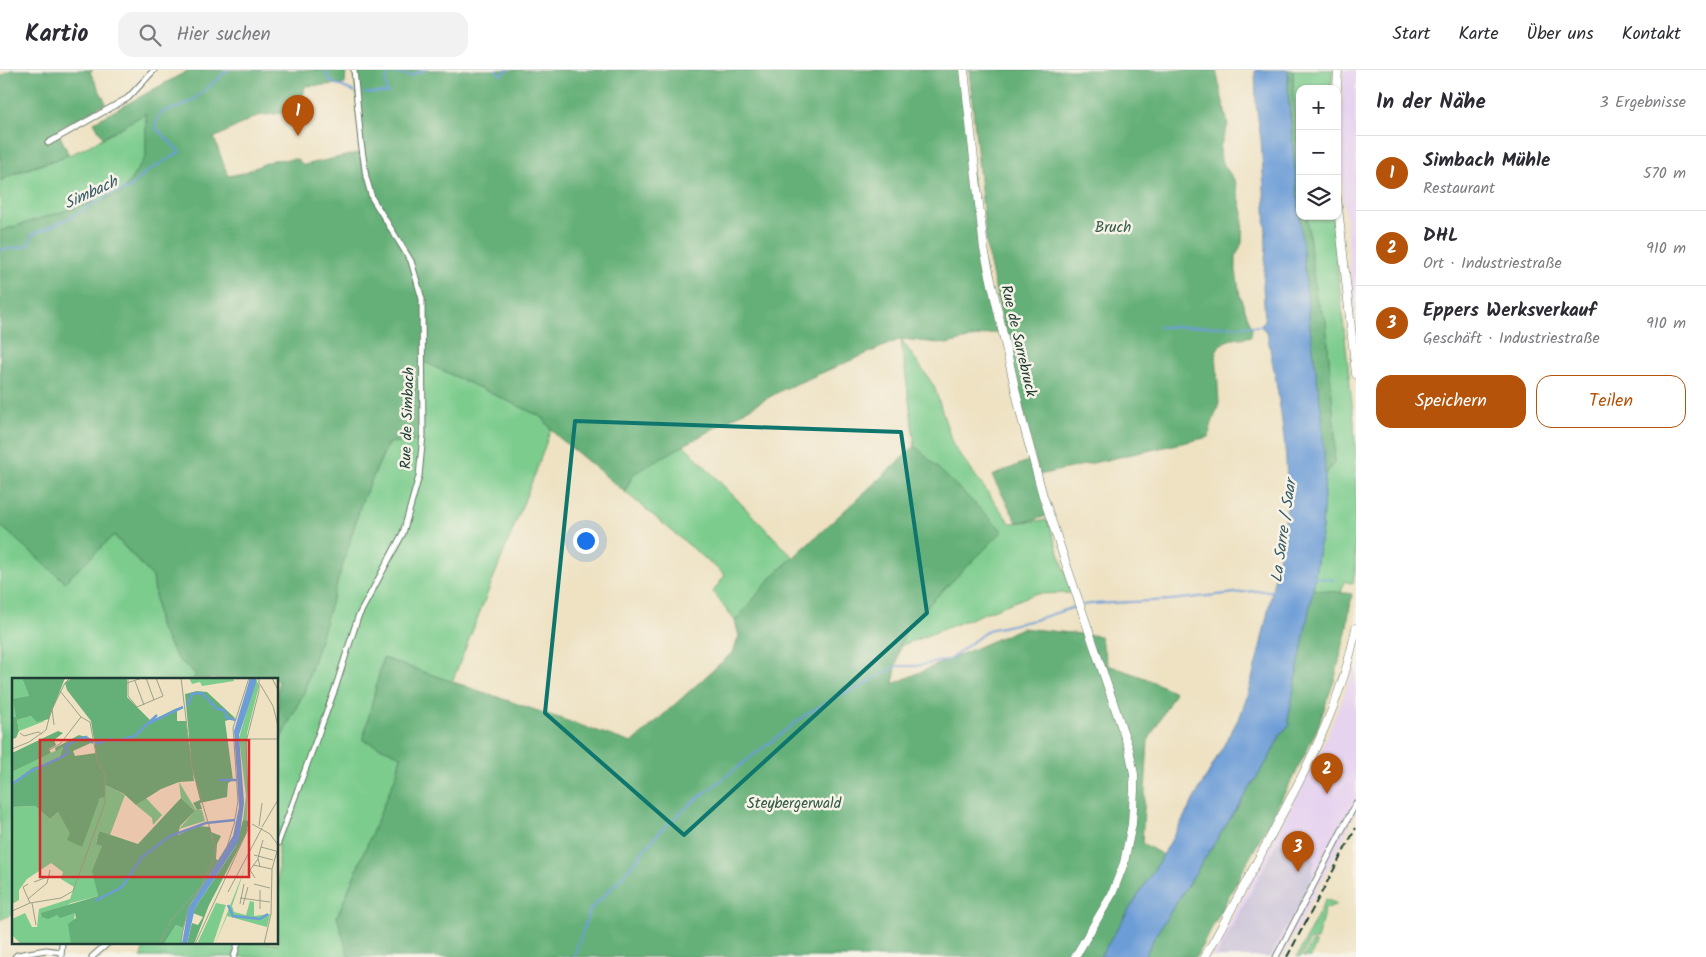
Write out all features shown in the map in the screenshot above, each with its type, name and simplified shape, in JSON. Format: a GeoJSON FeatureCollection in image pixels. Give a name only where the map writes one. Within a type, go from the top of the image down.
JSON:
{"type":"FeatureCollection","features":[{"type":"Feature","properties":{"kind":"main road","name":"Rue de Sarrebruck"},"geometry":{"type":"LineString","coordinates":[[964,70],[984,249],[1022,419],[1037,476],[1129,749],[1135,782],[1132,824],[1122,872],[1112,894],[1075,957]]}},
{"type":"Feature","properties":{"kind":"main road"},"geometry":{"type":"LineString","coordinates":[[1337,85],[1338,70]]}},
{"type":"Feature","properties":{"kind":"main road"},"geometry":{"type":"LineString","coordinates":[[1339,220],[1356,374]]}},
{"type":"Feature","properties":{"kind":"main road"},"geometry":{"type":"LineString","coordinates":[[1205,957],[1303,775],[1324,730],[1347,665],[1356,628]]}},
{"type":"Feature","properties":{"kind":"main road"},"geometry":{"type":"LineString","coordinates":[[1347,665],[1356,652]]}},
{"type":"Feature","properties":{"kind":"street"},"geometry":{"type":"LineString","coordinates":[[48,143],[128,98],[154,70]]}},
{"type":"Feature","properties":{"kind":"street","name":"Rue de Simbach"},"geometry":{"type":"LineString","coordinates":[[279,840],[335,689],[358,617],[403,533],[413,501],[422,455],[422,299],[411,261],[372,198],[363,160],[354,70]]}},
{"type":"Feature","properties":{"kind":"street"},"geometry":{"type":"LineString","coordinates":[[1276,957],[1356,803]]}},
{"type":"Feature","properties":{"kind":"street"},"geometry":{"type":"LineString","coordinates":[[92,957],[107,944]]}},
{"type":"Feature","properties":{"kind":"street"},"geometry":{"type":"LineString","coordinates":[[234,957],[238,944]]}},
{"type":"Feature","properties":{"kind":"street"},"geometry":{"type":"LineString","coordinates":[[15,957],[46,950],[61,954]]}},
{"type":"Feature","properties":{"kind":"highlighted area"},"geometry":{"type":"Polygon","coordinates":[[[575,421],[901,432],[927,613],[684,835],[545,713],[575,421]]]}},
{"type":"Feature","properties":{"kind":"shaded area"},"geometry":{"type":"Polygon","coordinates":[[[1343,70],[1356,70],[1356,328],[1342,182],[1343,70]]]}},
{"type":"Feature","properties":{"kind":"shaded area"},"geometry":{"type":"Polygon","coordinates":[[[1356,661],[1356,813],[1283,957],[1211,957],[1321,750],[1356,661]]]}},
{"type":"Feature","properties":{"kind":"shaded area"},"geometry":{"type":"Polygon","coordinates":[[[1278,841],[1315,861],[1309,885],[1270,957],[1216,957],[1278,841]]]}},
{"type":"Feature","properties":{"kind":"green space"},"geometry":{"type":"Polygon","coordinates":[[[11,70],[93,70],[90,72],[106,103],[57,130],[69,155],[15,173],[0,181],[0,76],[11,70]]]}},
{"type":"Feature","properties":{"kind":"green space"},"geometry":{"type":"Polygon","coordinates":[[[189,70],[346,70],[345,84],[305,86],[301,111],[257,116],[214,138],[228,176],[243,173],[273,160],[296,159],[304,165],[363,152],[354,70],[961,70],[980,250],[997,332],[947,344],[901,339],[782,390],[633,474],[625,492],[556,435],[542,417],[422,361],[419,441],[388,443],[362,501],[304,692],[279,742],[279,678],[194,678],[196,674],[177,658],[159,626],[153,577],[114,535],[65,582],[0,525],[0,231],[122,193],[146,156],[146,113],[103,138],[94,122],[189,70]]]}},
{"type":"Feature","properties":{"kind":"green space","name":"Bruch"},"geometry":{"type":"Polygon","coordinates":[[[969,70],[1216,70],[1228,125],[1220,147],[1221,161],[1235,181],[1243,213],[1242,243],[1236,256],[1236,271],[1240,296],[1252,328],[1251,336],[1228,341],[1216,351],[1219,404],[1209,437],[1039,475],[987,250],[969,70]]]}},
{"type":"Feature","properties":{"kind":"green space"},"geometry":{"type":"Polygon","coordinates":[[[1288,70],[1293,70],[1296,120],[1296,179],[1288,94],[1288,70]]]}},
{"type":"Feature","properties":{"kind":"green space"},"geometry":{"type":"Polygon","coordinates":[[[1293,70],[1333,70],[1331,85],[1296,85],[1296,120],[1293,70]]]}},
{"type":"Feature","properties":{"kind":"green space"},"geometry":{"type":"Polygon","coordinates":[[[146,112],[146,156],[122,193],[0,231],[0,181],[79,151],[146,112]]]}},
{"type":"Feature","properties":{"kind":"green space"},"geometry":{"type":"Polygon","coordinates":[[[1300,220],[1307,220],[1316,298],[1326,320],[1335,435],[1334,463],[1325,475],[1322,416],[1310,327],[1300,220]]]}},
{"type":"Feature","properties":{"kind":"green space"},"geometry":{"type":"Polygon","coordinates":[[[1307,220],[1332,220],[1354,422],[1356,458],[1355,571],[1353,584],[1344,581],[1341,593],[1313,589],[1322,528],[1325,475],[1334,463],[1335,436],[1326,321],[1316,298],[1307,220]]]}},
{"type":"Feature","properties":{"kind":"green space"},"geometry":{"type":"Polygon","coordinates":[[[901,339],[934,386],[953,445],[1010,523],[1048,520],[1072,593],[1034,594],[900,646],[908,625],[1002,531],[915,446],[901,339]]]}},
{"type":"Feature","properties":{"kind":"green space"},"geometry":{"type":"Polygon","coordinates":[[[422,361],[542,417],[551,429],[452,682],[383,658],[363,740],[401,755],[397,773],[337,917],[349,957],[141,957],[145,944],[279,944],[279,742],[304,692],[362,501],[389,442],[419,441],[422,361]]]}},
{"type":"Feature","properties":{"kind":"green space"},"geometry":{"type":"Polygon","coordinates":[[[684,445],[793,557],[772,577],[735,621],[713,592],[725,575],[625,492],[633,474],[684,445]]]}},
{"type":"Feature","properties":{"kind":"green space","name":"Steybergerwald"},"geometry":{"type":"Polygon","coordinates":[[[915,446],[1003,531],[908,625],[900,646],[893,684],[1022,628],[1100,636],[1108,665],[1145,678],[1175,692],[1148,741],[1142,843],[1163,855],[1100,957],[349,957],[337,917],[397,773],[401,756],[363,740],[383,658],[632,743],[733,652],[739,636],[735,621],[772,577],[915,446]]]}},
{"type":"Feature","properties":{"kind":"green space"},"geometry":{"type":"Polygon","coordinates":[[[1030,460],[1050,515],[1017,522],[992,476],[1030,460]]]}},
{"type":"Feature","properties":{"kind":"green space"},"geometry":{"type":"Polygon","coordinates":[[[0,525],[64,581],[113,535],[153,577],[159,626],[177,658],[196,674],[194,678],[12,678],[12,914],[0,920],[0,525]]]}},
{"type":"Feature","properties":{"kind":"green space"},"geometry":{"type":"Polygon","coordinates":[[[1313,589],[1352,594],[1346,632],[1335,678],[1317,729],[1296,772],[1196,957],[1145,957],[1155,936],[1269,758],[1282,732],[1290,725],[1288,720],[1313,589]]]}},
{"type":"Feature","properties":{"kind":"green space"},"geometry":{"type":"Polygon","coordinates":[[[1326,899],[1337,904],[1325,909],[1317,940],[1310,940],[1301,957],[1297,957],[1326,899]]]}},
{"type":"Feature","properties":{"kind":"green space"},"geometry":{"type":"Polygon","coordinates":[[[1313,942],[1316,945],[1310,957],[1303,957],[1313,942]]]}},
{"type":"Feature","properties":{"kind":"water","name":"La Sarre / Saar"},"geometry":{"type":"Polygon","coordinates":[[[1255,70],[1288,70],[1288,94],[1296,179],[1296,220],[1300,220],[1310,327],[1322,416],[1325,475],[1322,528],[1313,589],[1288,720],[1290,725],[1282,732],[1269,758],[1155,936],[1145,957],[1100,957],[1163,855],[1241,714],[1261,642],[1285,525],[1287,477],[1284,435],[1267,332],[1261,327],[1261,324],[1265,321],[1263,286],[1266,247],[1261,140],[1256,104],[1255,70]]]}},
{"type":"Feature","properties":{"kind":"waterway","name":"Simbach"},"geometry":{"type":"LineString","coordinates":[[0,250],[28,246],[32,235],[69,218],[111,194],[130,188],[146,172],[180,152],[155,127],[160,113],[195,99],[228,70]]}},
{"type":"Feature","properties":{"kind":"waterway","name":"Simbach"},"geometry":{"type":"LineString","coordinates":[[325,70],[330,81],[354,92]]}},
{"type":"Feature","properties":{"kind":"waterway","name":"Simbach"},"geometry":{"type":"LineString","coordinates":[[365,93],[388,93],[385,83],[389,72],[410,76],[424,70]]}},
{"type":"Feature","properties":{"kind":"waterway","name":"Simbach"},"geometry":{"type":"LineString","coordinates":[[496,70],[501,75],[508,70]]}},
{"type":"Feature","properties":{"kind":"waterway"},"geometry":{"type":"LineString","coordinates":[[1159,327],[1262,326]]}},
{"type":"Feature","properties":{"kind":"waterway"},"geometry":{"type":"LineString","coordinates":[[1313,577],[1333,580]]}},
{"type":"Feature","properties":{"kind":"waterway"},"geometry":{"type":"LineString","coordinates":[[1083,605],[1171,600],[1254,591],[1273,592]]}},
{"type":"Feature","properties":{"kind":"waterway"},"geometry":{"type":"LineString","coordinates":[[574,957],[590,910],[620,879],[660,831],[689,805],[808,713],[841,694],[859,688],[896,666],[915,666],[949,660],[988,630],[1034,620],[1078,606]]}},
{"type":"Feature","properties":{"kind":"railway"},"geometry":{"type":"LineString","coordinates":[[1287,957],[1356,828]]}},
{"type":"Feature","properties":{"kind":"place","name":"Simbach Mühle"},"geometry":{"type":"Point","coordinates":[298,136]}},
{"type":"Feature","properties":{"kind":"place","name":"DHL"},"geometry":{"type":"Point","coordinates":[1327,794]}},
{"type":"Feature","properties":{"kind":"place","name":"Eppers Werksverkauf"},"geometry":{"type":"Point","coordinates":[1298,872]}}]}
